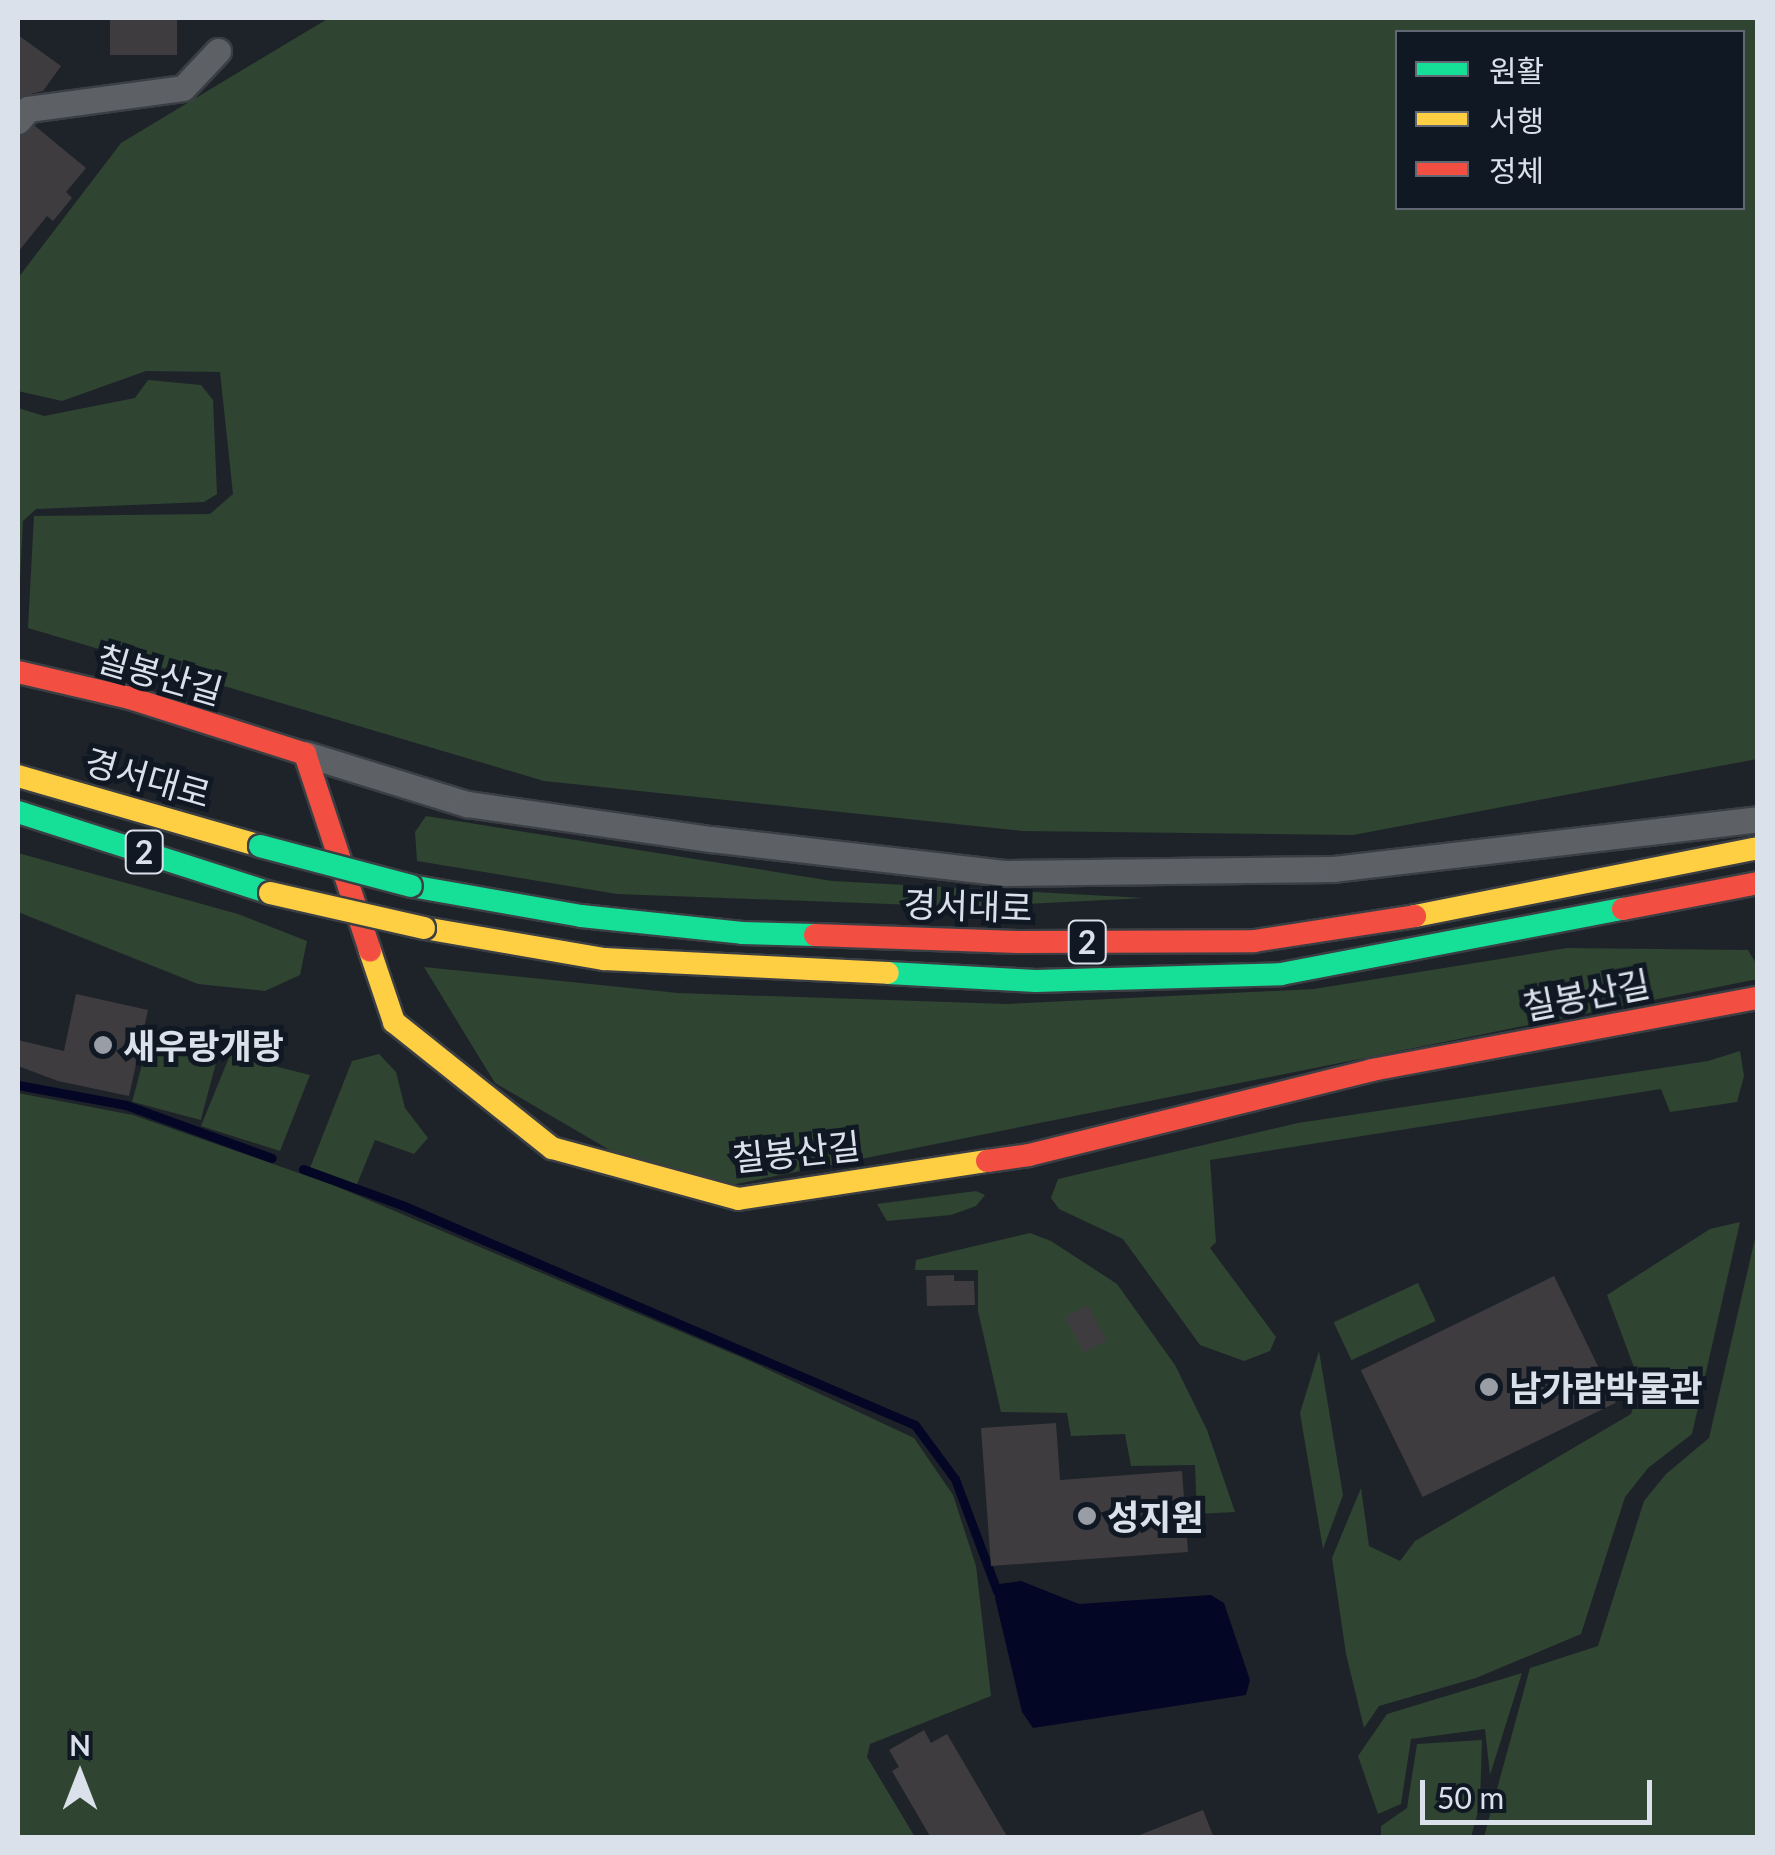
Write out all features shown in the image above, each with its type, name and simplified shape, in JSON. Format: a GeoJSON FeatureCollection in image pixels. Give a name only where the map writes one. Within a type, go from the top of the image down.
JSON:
{"type":"FeatureCollection","features":[{"type":"Feature","properties":{"kind":"main road","name":"칠봉산길"},"geometry":{"type":"LineString","coordinates":[[18,672],[130,698],[305,754],[394,1022],[552,1148],[738,1199],[1029,1155],[1372,1070],[1758,998]]}},
{"type":"Feature","properties":{"kind":"main road","name":"경서대로"},"geometry":{"type":"LineString","coordinates":[[18,776],[411,886],[581,916],[742,933],[1018,942],[1254,941],[1390,921],[1758,848]]}},
{"type":"Feature","properties":{"kind":"main road","name":"경서대로"},"geometry":{"type":"LineString","coordinates":[[18,812],[270,893],[424,928],[604,959],[1036,981],[1281,974],[1758,883]]}},
{"type":"Feature","properties":{"kind":"street"},"geometry":{"type":"LineString","coordinates":[[18,121],[28,109],[183,88],[218,51]]}},
{"type":"Feature","properties":{"kind":"street"},"geometry":{"type":"LineString","coordinates":[[305,754],[467,804],[711,840],[1006,872],[1334,869],[1758,818]]}},
{"type":"Feature","properties":{"kind":"green space"},"geometry":{"type":"Polygon","coordinates":[[[329,18],[1757,18],[1757,759],[1353,835],[1022,831],[544,781],[28,628],[34,516],[210,514],[233,494],[220,372],[146,371],[62,401],[18,391],[18,278],[121,143],[329,18]]]}},
{"type":"Feature","properties":{"kind":"green space"},"geometry":{"type":"Polygon","coordinates":[[[148,380],[201,385],[213,400],[217,494],[204,502],[36,509],[23,521],[18,621],[18,408],[44,416],[135,398],[148,380]]]}},
{"type":"Feature","properties":{"kind":"green space"},"geometry":{"type":"Polygon","coordinates":[[[426,816],[832,881],[1145,898],[969,907],[617,894],[417,861],[415,832],[426,816]]]}},
{"type":"Feature","properties":{"kind":"green space"},"geometry":{"type":"Polygon","coordinates":[[[18,853],[238,914],[307,941],[300,975],[265,991],[198,984],[18,912],[18,853]]]}},
{"type":"Feature","properties":{"kind":"green space"},"geometry":{"type":"Polygon","coordinates":[[[1567,948],[1748,950],[1757,965],[1758,979],[731,1185],[613,1152],[495,1083],[424,967],[678,993],[1007,1004],[1314,989],[1567,948]]]}},
{"type":"Feature","properties":{"kind":"green space"},"geometry":{"type":"Polygon","coordinates":[[[150,1035],[219,1053],[201,1120],[132,1102],[150,1035]]]}},
{"type":"Feature","properties":{"kind":"green space"},"geometry":{"type":"Polygon","coordinates":[[[1740,1051],[1744,1076],[1737,1102],[1670,1112],[1661,1089],[1210,1160],[1216,1242],[1210,1248],[1276,1337],[1270,1351],[1244,1361],[1200,1345],[1123,1239],[1059,1209],[1051,1198],[1058,1179],[1298,1123],[1708,1061],[1740,1051]]]}},
{"type":"Feature","properties":{"kind":"green space"},"geometry":{"type":"Polygon","coordinates":[[[379,1054],[396,1072],[405,1108],[428,1138],[414,1154],[375,1140],[355,1189],[310,1168],[352,1061],[379,1054]]]}},
{"type":"Feature","properties":{"kind":"green space"},"geometry":{"type":"Polygon","coordinates":[[[230,1055],[310,1075],[280,1151],[201,1126],[230,1055]]]}},
{"type":"Feature","properties":{"kind":"green space"},"geometry":{"type":"Polygon","coordinates":[[[18,1093],[133,1115],[333,1185],[750,1361],[914,1438],[953,1495],[976,1566],[991,1696],[870,1744],[867,1757],[915,1837],[18,1837],[18,1093]]]}},
{"type":"Feature","properties":{"kind":"green space"},"geometry":{"type":"Polygon","coordinates":[[[976,1191],[985,1195],[976,1206],[951,1215],[887,1221],[877,1204],[976,1191]]]}},
{"type":"Feature","properties":{"kind":"green space"},"geometry":{"type":"Polygon","coordinates":[[[1740,1222],[1692,1434],[1648,1468],[1625,1497],[1581,1634],[1476,1678],[1379,1706],[1364,1728],[1346,1654],[1332,1558],[1361,1488],[1369,1546],[1400,1561],[1415,1541],[1631,1414],[1641,1386],[1607,1295],[1710,1229],[1740,1222]]]}},
{"type":"Feature","properties":{"kind":"green space"},"geometry":{"type":"Polygon","coordinates":[[[1757,1230],[1757,1837],[1484,1837],[1530,1668],[1598,1646],[1644,1501],[1666,1474],[1709,1438],[1757,1230]]]}},
{"type":"Feature","properties":{"kind":"green space"},"geometry":{"type":"Polygon","coordinates":[[[1030,1233],[1051,1241],[1117,1284],[1175,1365],[1207,1430],[1235,1512],[1197,1514],[1195,1465],[1131,1466],[1125,1434],[1071,1436],[1067,1413],[1001,1412],[978,1311],[978,1270],[915,1270],[916,1260],[1030,1233]]]}},
{"type":"Feature","properties":{"kind":"green space"},"geometry":{"type":"Polygon","coordinates":[[[1418,1283],[1436,1321],[1351,1360],[1334,1322],[1418,1283]]]}},
{"type":"Feature","properties":{"kind":"green space"},"geometry":{"type":"Polygon","coordinates":[[[1319,1351],[1343,1495],[1323,1549],[1300,1413],[1319,1351]]]}},
{"type":"Feature","properties":{"kind":"green space"},"geometry":{"type":"Polygon","coordinates":[[[1522,1673],[1490,1775],[1485,1729],[1411,1739],[1401,1804],[1378,1814],[1358,1756],[1387,1714],[1522,1673]]]}},
{"type":"Feature","properties":{"kind":"green space"},"geometry":{"type":"Polygon","coordinates":[[[1482,1740],[1480,1804],[1471,1837],[1381,1837],[1381,1826],[1407,1808],[1417,1744],[1482,1740]]]}},
{"type":"Feature","properties":{"kind":"water"},"geometry":{"type":"Polygon","coordinates":[[[1021,1581],[1079,1604],[1211,1595],[1224,1603],[1250,1680],[1246,1695],[1033,1728],[1022,1712],[995,1598],[999,1584],[1021,1581]]]}},
{"type":"Feature","properties":{"kind":"building"},"geometry":{"type":"Polygon","coordinates":[[[110,18],[177,18],[177,55],[110,55],[110,18]]]}},
{"type":"Feature","properties":{"kind":"building"},"geometry":{"type":"Polygon","coordinates":[[[18,35],[61,66],[43,91],[18,97],[18,35]]]}},
{"type":"Feature","properties":{"kind":"building"},"geometry":{"type":"Polygon","coordinates":[[[35,126],[86,168],[66,192],[72,198],[53,221],[47,216],[18,252],[18,137],[35,126]]]}},
{"type":"Feature","properties":{"kind":"building","name":"새우랑개랑"},"geometry":{"type":"Polygon","coordinates":[[[76,994],[148,1010],[129,1096],[58,1081],[18,1066],[18,1040],[64,1051],[76,994]]]}},
{"type":"Feature","properties":{"kind":"building"},"geometry":{"type":"Polygon","coordinates":[[[954,1275],[954,1281],[974,1281],[975,1305],[927,1306],[926,1276],[954,1275]]]}},
{"type":"Feature","properties":{"kind":"building","name":"남가람박물관"},"geometry":{"type":"Polygon","coordinates":[[[1554,1276],[1616,1403],[1423,1497],[1361,1370],[1554,1276]]]}},
{"type":"Feature","properties":{"kind":"building"},"geometry":{"type":"Polygon","coordinates":[[[1088,1305],[1107,1340],[1084,1353],[1065,1317],[1088,1305]]]}},
{"type":"Feature","properties":{"kind":"building","name":"성지원"},"geometry":{"type":"Polygon","coordinates":[[[1056,1423],[1060,1480],[1182,1471],[1188,1552],[991,1566],[981,1428],[1056,1423]]]}},
{"type":"Feature","properties":{"kind":"building"},"geometry":{"type":"Polygon","coordinates":[[[924,1730],[931,1743],[947,1734],[1008,1838],[931,1838],[892,1771],[899,1767],[889,1750],[924,1730]]]}},
{"type":"Feature","properties":{"kind":"building"},"geometry":{"type":"Polygon","coordinates":[[[1203,1810],[1214,1838],[1137,1838],[1137,1836],[1203,1810]]]}},
{"type":"Feature","properties":{"kind":"waterway"},"geometry":{"type":"LineString","coordinates":[[18,1085],[126,1105],[272,1158]]}},
{"type":"Feature","properties":{"kind":"waterway"},"geometry":{"type":"LineString","coordinates":[[303,1169],[402,1205],[915,1425],[955,1479],[997,1591]]}},
{"type":"Feature","properties":{"kind":"traffic: fast"},"geometry":{"type":"LineString","coordinates":[[18,812],[270,893]]}},
{"type":"Feature","properties":{"kind":"traffic: fast"},"geometry":{"type":"LineString","coordinates":[[260,846],[411,886]]}},
{"type":"Feature","properties":{"kind":"traffic: fast"},"geometry":{"type":"LineString","coordinates":[[411,886],[581,916],[742,933],[815,935]]}},
{"type":"Feature","properties":{"kind":"traffic: fast"},"geometry":{"type":"LineString","coordinates":[[888,973],[1036,981],[1281,974],[1623,909]]}},
{"type":"Feature","properties":{"kind":"traffic: slow"},"geometry":{"type":"LineString","coordinates":[[18,776],[260,846]]}},
{"type":"Feature","properties":{"kind":"traffic: slow"},"geometry":{"type":"LineString","coordinates":[[1415,916],[1758,848]]}},
{"type":"Feature","properties":{"kind":"traffic: slow"},"geometry":{"type":"LineString","coordinates":[[270,893],[424,928]]}},
{"type":"Feature","properties":{"kind":"traffic: slow"},"geometry":{"type":"LineString","coordinates":[[424,928],[604,959],[888,973]]}},
{"type":"Feature","properties":{"kind":"traffic: slow"},"geometry":{"type":"LineString","coordinates":[[370,951],[394,1022],[552,1148],[738,1199],[987,1161]]}},
{"type":"Feature","properties":{"kind":"traffic: jam"},"geometry":{"type":"LineString","coordinates":[[18,672],[130,698],[305,754],[370,951]]}},
{"type":"Feature","properties":{"kind":"traffic: jam"},"geometry":{"type":"LineString","coordinates":[[1623,909],[1758,883]]}},
{"type":"Feature","properties":{"kind":"traffic: jam"},"geometry":{"type":"LineString","coordinates":[[815,935],[1018,942],[1254,941],[1415,916]]}},
{"type":"Feature","properties":{"kind":"traffic: jam"},"geometry":{"type":"LineString","coordinates":[[987,1161],[1029,1155],[1372,1070],[1758,998]]}},
{"type":"Feature","properties":{"kind":"place","name":"새우랑개랑"},"geometry":{"type":"Point","coordinates":[103,1045]}},
{"type":"Feature","properties":{"kind":"place","name":"남가람박물관"},"geometry":{"type":"Point","coordinates":[1489,1387]}},
{"type":"Feature","properties":{"kind":"place","name":"성지원"},"geometry":{"type":"Point","coordinates":[1087,1516]}}]}
